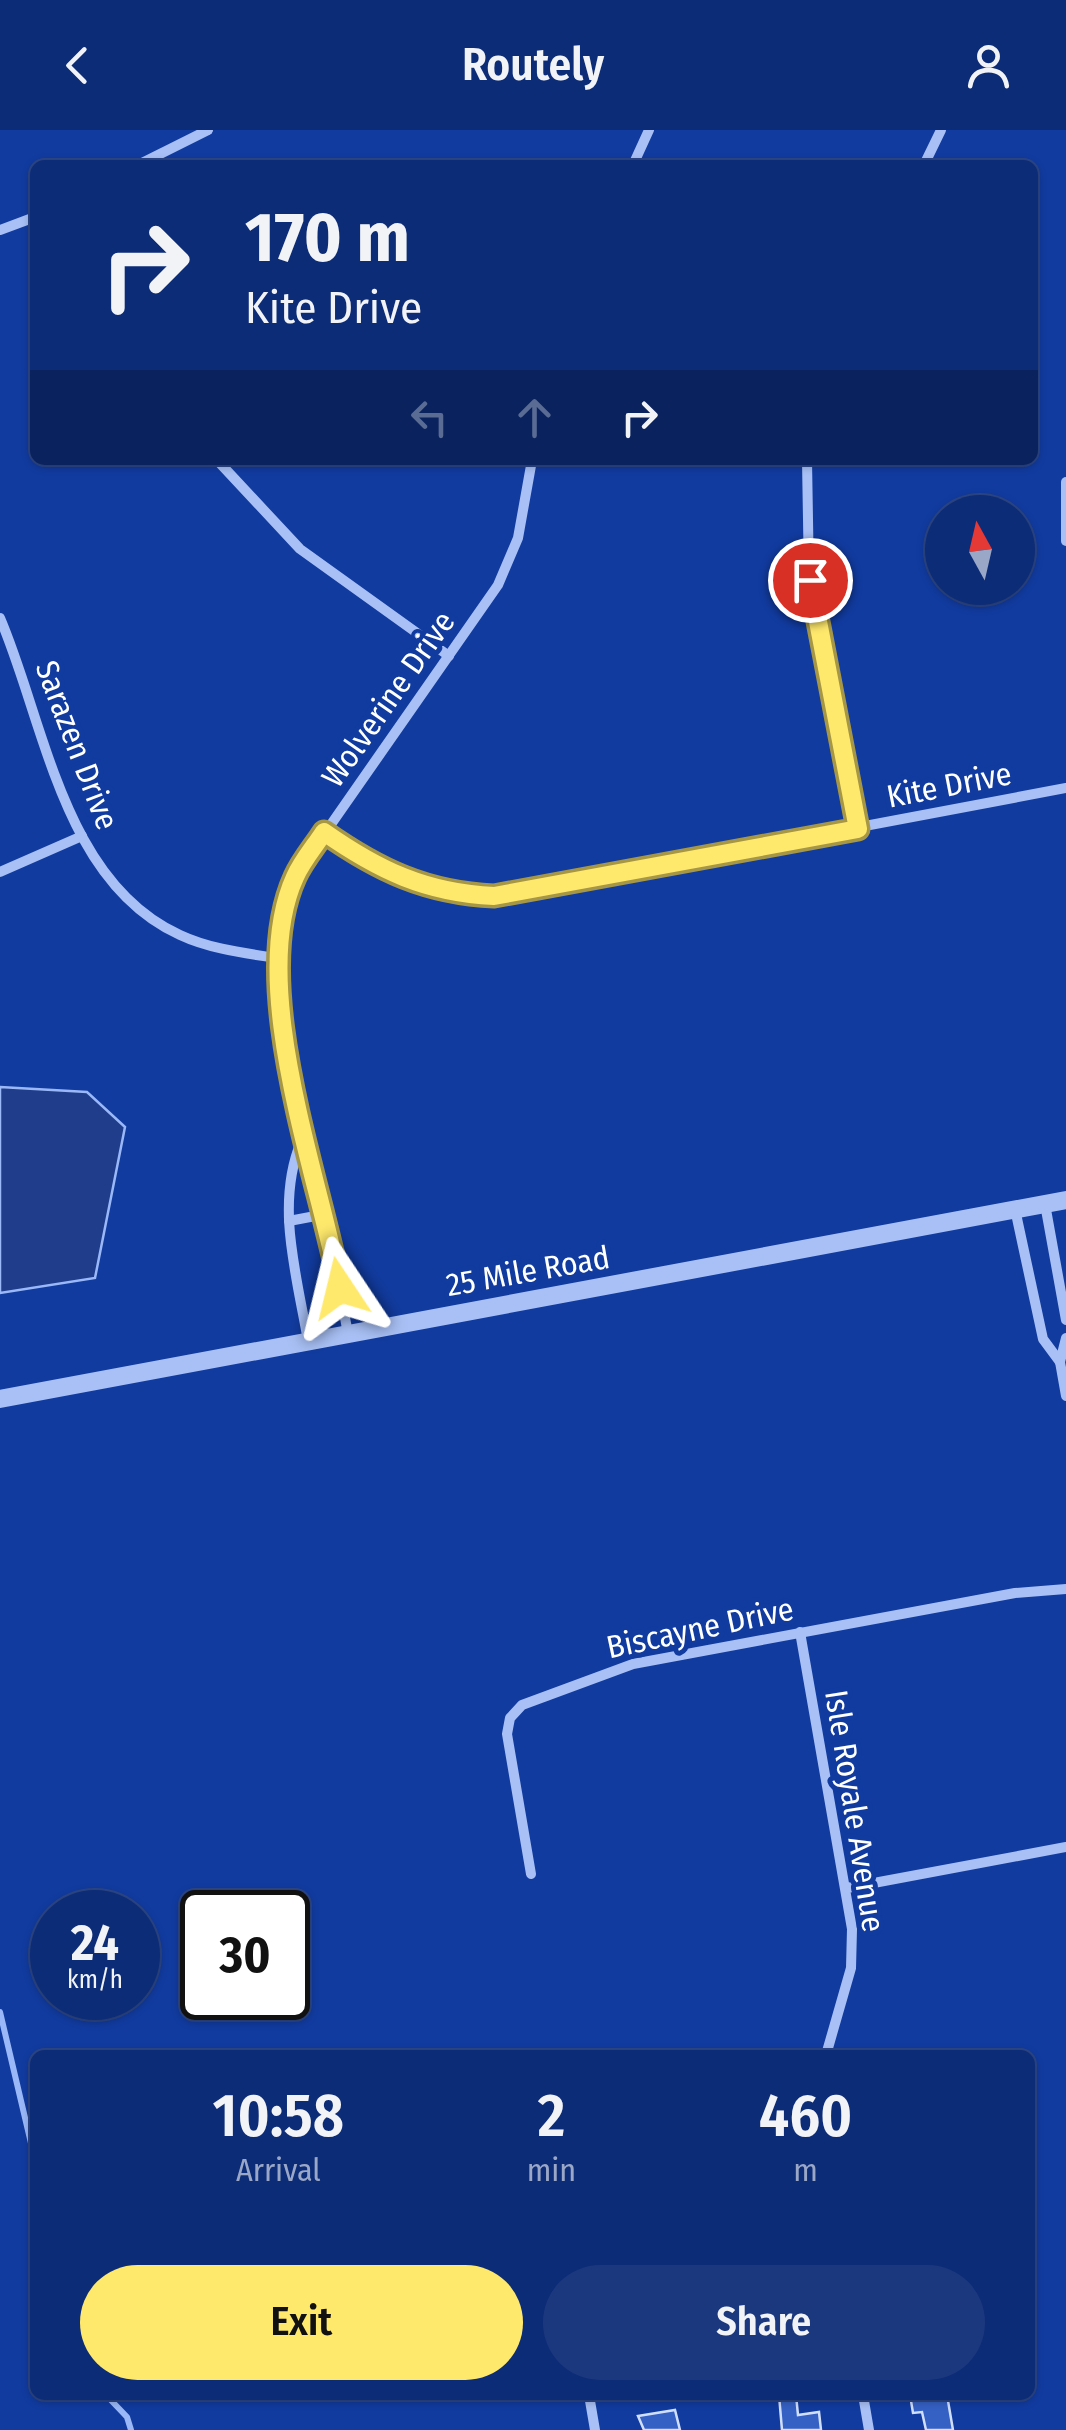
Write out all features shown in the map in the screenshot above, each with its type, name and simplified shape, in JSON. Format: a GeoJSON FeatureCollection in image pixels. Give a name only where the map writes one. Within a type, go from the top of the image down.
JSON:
{"type":"FeatureCollection","features":[{"type":"Feature","properties":{"kind":"street"},"geometry":{"type":"LineString","coordinates":[[148,160],[208,130]]}},
{"type":"Feature","properties":{"kind":"street"},"geometry":{"type":"LineString","coordinates":[[635,160],[649,130]]}},
{"type":"Feature","properties":{"kind":"street"},"geometry":{"type":"LineString","coordinates":[[926,160],[941,130]]}},
{"type":"Feature","properties":{"kind":"street"},"geometry":{"type":"LineString","coordinates":[[0,230],[30,219]]}},
{"type":"Feature","properties":{"kind":"street"},"geometry":{"type":"LineString","coordinates":[[222,465],[300,549],[449,656]]}},
{"type":"Feature","properties":{"kind":"street","name":"Wolverine Drive"},"geometry":{"type":"LineString","coordinates":[[348,1334],[326,1214],[302,1142],[276,958],[295,876],[498,585],[518,538],[531,465]]}},
{"type":"Feature","properties":{"kind":"street"},"geometry":{"type":"LineString","coordinates":[[807,465],[810,580],[858,829]]}},
{"type":"Feature","properties":{"kind":"street"},"geometry":{"type":"LineString","coordinates":[[1066,482],[1066,541]]}},
{"type":"Feature","properties":{"kind":"street","name":"Sarazen Drive"},"geometry":{"type":"LineString","coordinates":[[0,618],[82,836],[122,892],[178,934],[227,950],[276,958]]}},
{"type":"Feature","properties":{"kind":"street","name":"Kite Drive"},"geometry":{"type":"LineString","coordinates":[[324,832],[403,880],[462,894],[494,896],[1066,788]]}},
{"type":"Feature","properties":{"kind":"street"},"geometry":{"type":"LineString","coordinates":[[0,872],[82,836]]}},
{"type":"Feature","properties":{"kind":"street","name":"Wolverine Drive"},"geometry":{"type":"LineString","coordinates":[[302,1142],[288,1172],[288,1221],[308,1341]]}},
{"type":"Feature","properties":{"kind":"street","name":"25 Mile Road"},"geometry":{"type":"LineString","coordinates":[[0,1399],[1066,1200]]}},
{"type":"Feature","properties":{"kind":"street"},"geometry":{"type":"LineString","coordinates":[[1045,1204],[1066,1320]]}},
{"type":"Feature","properties":{"kind":"street"},"geometry":{"type":"LineString","coordinates":[[1016,1210],[1042,1339],[1060,1362]]}},
{"type":"Feature","properties":{"kind":"street"},"geometry":{"type":"LineString","coordinates":[[288,1221],[326,1214]]}},
{"type":"Feature","properties":{"kind":"street"},"geometry":{"type":"LineString","coordinates":[[1066,1338],[1060,1362],[1066,1396]]}},
{"type":"Feature","properties":{"kind":"street","name":"Biscayne Drive"},"geometry":{"type":"LineString","coordinates":[[530,1874],[507,1734],[510,1718],[522,1705],[633,1664],[1014,1593],[1066,1589]]}},
{"type":"Feature","properties":{"kind":"street","name":"Isle Royale Avenue"},"geometry":{"type":"LineString","coordinates":[[800,1632],[847,1888],[850,1968],[827,2050]]}},
{"type":"Feature","properties":{"kind":"street"},"geometry":{"type":"LineString","coordinates":[[847,1888],[1066,1848]]}},
{"type":"Feature","properties":{"kind":"street"},"geometry":{"type":"LineString","coordinates":[[590,2400],[596,2430]]}},
{"type":"Feature","properties":{"kind":"street"},"geometry":{"type":"LineString","coordinates":[[863,2400],[869,2430]]}},
{"type":"Feature","properties":{"kind":"water"},"geometry":{"type":"Polygon","coordinates":[[[0,1087],[87,1092],[125,1127],[95,1278],[0,1293],[0,1087]]]}},
{"type":"Feature","properties":{"kind":"building"},"geometry":{"type":"Polygon","coordinates":[[[779,2400],[796,2400],[798,2415],[819,2412],[821,2430],[782,2430],[779,2400]]]}},
{"type":"Feature","properties":{"kind":"building"},"geometry":{"type":"Polygon","coordinates":[[[911,2400],[948,2400],[953,2430],[926,2430],[922,2412],[913,2413],[911,2400]]]}},
{"type":"Feature","properties":{"kind":"building"},"geometry":{"type":"Polygon","coordinates":[[[675,2410],[680,2430],[644,2430],[638,2416],[675,2410]]]}},
{"type":"Feature","properties":{"kind":"waterway"},"geometry":{"type":"LineString","coordinates":[[0,2012],[30,2139]]}},
{"type":"Feature","properties":{"kind":"waterway"},"geometry":{"type":"LineString","coordinates":[[111,2400],[127,2417],[131,2430]]}},
{"type":"Feature","properties":{"kind":"route"},"geometry":{"type":"LineString","coordinates":[[340,1288],[326,1214],[302,1142],[276,958],[282,918],[295,876],[324,832],[364,860],[403,880],[432,889],[494,896],[858,829],[810,580]]}}]}
